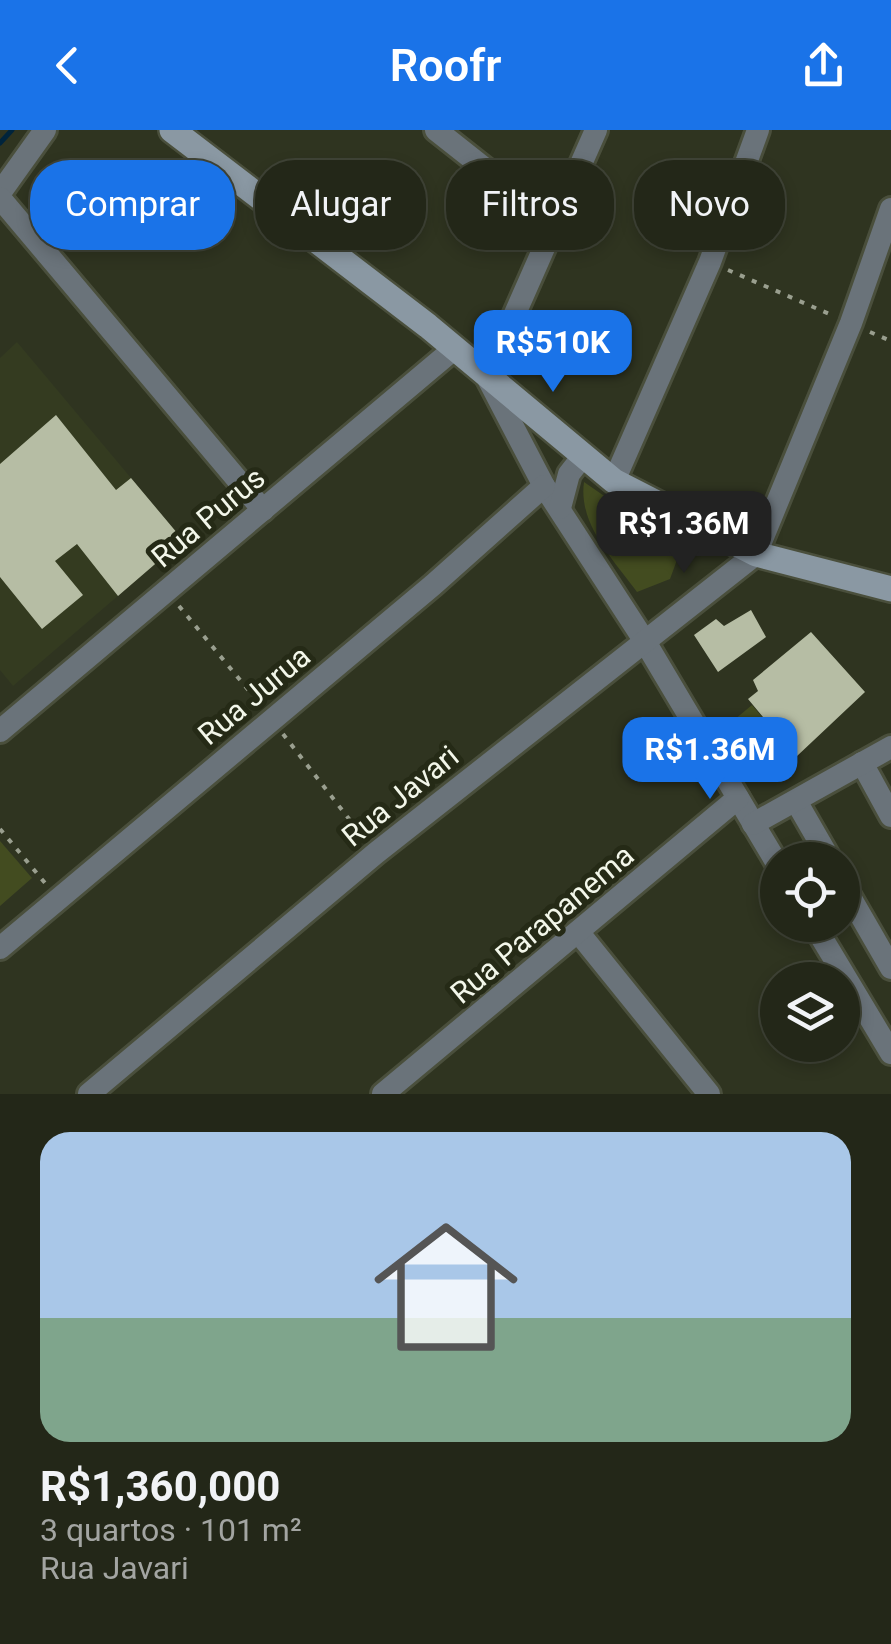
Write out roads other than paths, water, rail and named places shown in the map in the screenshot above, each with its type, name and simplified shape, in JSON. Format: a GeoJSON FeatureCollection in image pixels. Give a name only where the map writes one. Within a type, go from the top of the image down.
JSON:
{"type":"FeatureCollection","features":[{"type":"Feature","properties":{"kind":"street"},"geometry":{"type":"LineString","coordinates":[[44,130],[0,195],[263,510]]}},
{"type":"Feature","properties":{"kind":"street"},"geometry":{"type":"LineString","coordinates":[[172,130],[455,348],[614,481],[756,554],[891,590]]}},
{"type":"Feature","properties":{"kind":"street"},"geometry":{"type":"LineString","coordinates":[[436,130],[474,160]]}},
{"type":"Feature","properties":{"kind":"street"},"geometry":{"type":"LineString","coordinates":[[583,160],[596,130]]}},
{"type":"Feature","properties":{"kind":"street"},"geometry":{"type":"LineString","coordinates":[[614,481],[710,262],[758,130]]}},
{"type":"Feature","properties":{"kind":"street"},"geometry":{"type":"LineString","coordinates":[[756,554],[851,324],[891,209]]}},
{"type":"Feature","properties":{"kind":"street"},"geometry":{"type":"LineString","coordinates":[[487,376],[543,250]]}},
{"type":"Feature","properties":{"kind":"street","name":"Rua Purus"},"geometry":{"type":"LineString","coordinates":[[0,731],[455,348]]}},
{"type":"Feature","properties":{"kind":"street"},"geometry":{"type":"LineString","coordinates":[[487,376],[544,486],[644,640],[764,842]]}},
{"type":"Feature","properties":{"kind":"street"},"geometry":{"type":"LineString","coordinates":[[560,508],[563,487],[583,456]]}},
{"type":"Feature","properties":{"kind":"street","name":"Rua Jurua"},"geometry":{"type":"LineString","coordinates":[[0,948],[433,585],[544,486]]}},
{"type":"Feature","properties":{"kind":"street","name":"Rua Javari"},"geometry":{"type":"LineString","coordinates":[[89,1094],[376,853],[756,554]]}},
{"type":"Feature","properties":{"kind":"street"},"geometry":{"type":"LineString","coordinates":[[753,824],[891,747]]}},
{"type":"Feature","properties":{"kind":"street"},"geometry":{"type":"LineString","coordinates":[[862,763],[891,816]]}},
{"type":"Feature","properties":{"kind":"street","name":"Rua Parapanema"},"geometry":{"type":"LineString","coordinates":[[384,1094],[738,798]]}},
{"type":"Feature","properties":{"kind":"street"},"geometry":{"type":"LineString","coordinates":[[796,801],[820,842]]}},
{"type":"Feature","properties":{"kind":"street"},"geometry":{"type":"LineString","coordinates":[[860,914],[891,968]]}},
{"type":"Feature","properties":{"kind":"street"},"geometry":{"type":"LineString","coordinates":[[579,933],[709,1094]]}},
{"type":"Feature","properties":{"kind":"street"},"geometry":{"type":"LineString","coordinates":[[824,942],[891,1053]]}},
{"type":"Feature","properties":{"kind":"waterway"},"geometry":{"type":"LineString","coordinates":[[0,143],[12,130]]}}]}
